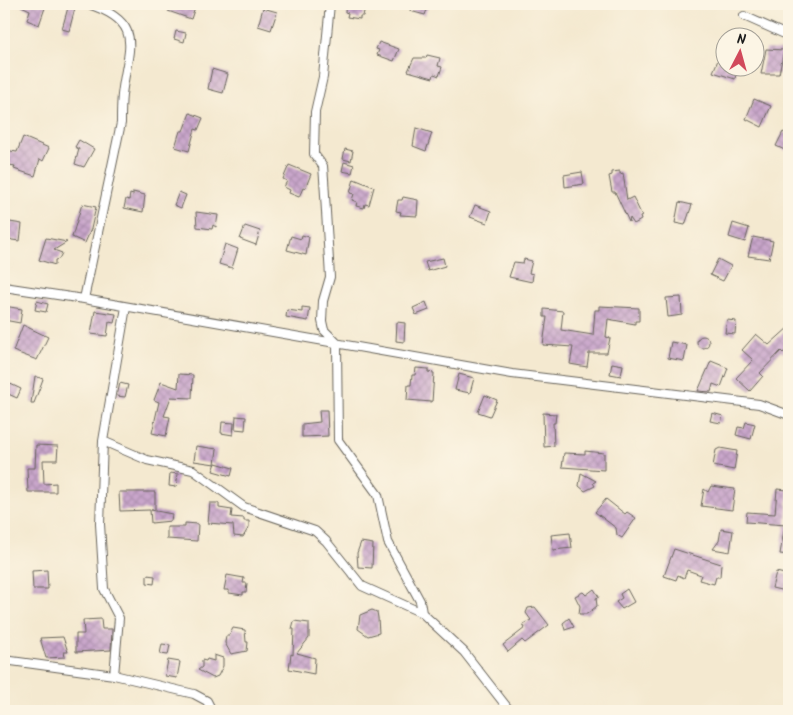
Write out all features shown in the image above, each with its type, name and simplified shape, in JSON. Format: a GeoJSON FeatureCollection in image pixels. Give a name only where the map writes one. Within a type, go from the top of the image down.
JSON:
{"type":"FeatureCollection","features":[{"type":"Feature","properties":{"kind":"street"},"geometry":{"type":"LineString","coordinates":[[84,299],[121,123],[122,94],[130,60],[130,38],[121,20],[101,8],[88,4]]}},
{"type":"Feature","properties":{"kind":"street"},"geometry":{"type":"LineString","coordinates":[[330,4],[323,77],[315,112],[314,154],[323,166],[330,277],[323,301],[322,321],[324,330],[337,343],[338,440],[378,495],[388,542],[420,601],[422,614]]}},
{"type":"Feature","properties":{"kind":"street"},"geometry":{"type":"LineString","coordinates":[[744,16],[789,36]]}},
{"type":"Feature","properties":{"kind":"street"},"geometry":{"type":"LineString","coordinates":[[4,287],[84,299],[512,374],[759,404],[789,415]]}},
{"type":"Feature","properties":{"kind":"street"},"geometry":{"type":"LineString","coordinates":[[114,675],[120,618],[104,589],[100,524],[103,441],[126,307]]}},
{"type":"Feature","properties":{"kind":"street"},"geometry":{"type":"LineString","coordinates":[[103,441],[147,460],[193,470],[244,507],[315,531],[326,540],[362,586],[422,614],[464,652],[510,711]]}},
{"type":"Feature","properties":{"kind":"street"},"geometry":{"type":"LineString","coordinates":[[4,660],[114,675],[194,694],[207,701],[212,711]]}},
{"type":"Feature","properties":{"kind":"building"},"geometry":{"type":"Polygon","coordinates":[[[17,4],[46,5],[39,25],[27,20],[30,10],[17,4]]]}},
{"type":"Feature","properties":{"kind":"building"},"geometry":{"type":"Polygon","coordinates":[[[69,4],[76,4],[69,31],[62,29],[69,4]]]}},
{"type":"Feature","properties":{"kind":"building"},"geometry":{"type":"Polygon","coordinates":[[[170,4],[196,4],[191,19],[168,11],[170,4]]]}},
{"type":"Feature","properties":{"kind":"building"},"geometry":{"type":"Polygon","coordinates":[[[346,4],[361,4],[360,6],[365,7],[363,16],[360,16],[360,19],[347,17],[348,13],[345,12],[346,4]]]}},
{"type":"Feature","properties":{"kind":"building"},"geometry":{"type":"Polygon","coordinates":[[[412,4],[429,4],[425,15],[410,11],[412,4]]]}},
{"type":"Feature","properties":{"kind":"building"},"geometry":{"type":"Polygon","coordinates":[[[263,8],[277,12],[271,30],[258,26],[263,8]]]}},
{"type":"Feature","properties":{"kind":"building"},"geometry":{"type":"Polygon","coordinates":[[[176,31],[186,33],[184,42],[174,39],[176,31]]]}},
{"type":"Feature","properties":{"kind":"building"},"geometry":{"type":"Polygon","coordinates":[[[379,42],[399,49],[394,61],[377,55],[379,50],[376,49],[379,42]]]}},
{"type":"Feature","properties":{"kind":"building"},"geometry":{"type":"Polygon","coordinates":[[[766,49],[784,50],[779,74],[766,74],[766,49]]]}},
{"type":"Feature","properties":{"kind":"building"},"geometry":{"type":"Polygon","coordinates":[[[427,55],[440,58],[438,66],[442,67],[439,76],[434,74],[433,78],[408,71],[414,58],[426,58],[427,55]]]}},
{"type":"Feature","properties":{"kind":"building"},"geometry":{"type":"Polygon","coordinates":[[[212,69],[228,74],[223,93],[208,89],[212,69]]]}},
{"type":"Feature","properties":{"kind":"building"},"geometry":{"type":"Polygon","coordinates":[[[754,99],[771,106],[762,127],[746,119],[754,99]]]}},
{"type":"Feature","properties":{"kind":"building"},"geometry":{"type":"Polygon","coordinates":[[[190,113],[203,118],[198,130],[195,129],[189,151],[175,147],[180,131],[183,131],[190,113]]]}},
{"type":"Feature","properties":{"kind":"building"},"geometry":{"type":"Polygon","coordinates":[[[416,128],[432,133],[426,151],[413,146],[416,128]]]}},
{"type":"Feature","properties":{"kind":"building"},"geometry":{"type":"Polygon","coordinates":[[[783,132],[789,135],[789,152],[776,146],[783,132]]]}},
{"type":"Feature","properties":{"kind":"building"},"geometry":{"type":"Polygon","coordinates":[[[23,137],[49,148],[43,161],[40,159],[35,176],[14,169],[15,166],[4,164],[4,150],[17,152],[23,137]]]}},
{"type":"Feature","properties":{"kind":"building"},"geometry":{"type":"Polygon","coordinates":[[[79,140],[94,149],[84,167],[75,164],[79,149],[75,147],[79,140]]]}},
{"type":"Feature","properties":{"kind":"building"},"geometry":{"type":"Polygon","coordinates":[[[345,149],[353,151],[351,161],[343,159],[345,149]]]}},
{"type":"Feature","properties":{"kind":"building"},"geometry":{"type":"Polygon","coordinates":[[[344,162],[354,165],[352,173],[342,171],[344,162]]]}},
{"type":"Feature","properties":{"kind":"building"},"geometry":{"type":"Polygon","coordinates":[[[289,165],[311,174],[305,189],[303,188],[299,197],[289,193],[290,190],[284,187],[287,181],[283,179],[289,165]]]}},
{"type":"Feature","properties":{"kind":"building"},"geometry":{"type":"Polygon","coordinates":[[[620,171],[620,174],[623,173],[627,200],[633,197],[642,216],[640,217],[641,220],[634,224],[630,218],[629,222],[615,192],[612,192],[609,176],[612,175],[612,172],[620,171]]]}},
{"type":"Feature","properties":{"kind":"building"},"geometry":{"type":"Polygon","coordinates":[[[582,172],[584,184],[565,187],[564,175],[582,172]]]}},
{"type":"Feature","properties":{"kind":"building"},"geometry":{"type":"Polygon","coordinates":[[[354,179],[374,187],[369,205],[365,204],[364,208],[356,206],[357,202],[352,200],[354,194],[350,193],[354,179]]]}},
{"type":"Feature","properties":{"kind":"building"},"geometry":{"type":"Polygon","coordinates":[[[133,192],[145,195],[143,212],[124,208],[126,199],[129,200],[130,194],[133,195],[133,192]]]}},
{"type":"Feature","properties":{"kind":"building"},"geometry":{"type":"Polygon","coordinates":[[[179,192],[186,195],[181,208],[174,205],[179,192]]]}},
{"type":"Feature","properties":{"kind":"building"},"geometry":{"type":"Polygon","coordinates":[[[403,197],[418,200],[417,216],[400,215],[401,212],[396,211],[398,200],[402,200],[403,197]]]}},
{"type":"Feature","properties":{"kind":"building"},"geometry":{"type":"Polygon","coordinates":[[[679,202],[692,205],[685,225],[675,223],[679,202]]]}},
{"type":"Feature","properties":{"kind":"building"},"geometry":{"type":"Polygon","coordinates":[[[82,204],[96,207],[91,229],[85,243],[72,237],[82,204]]]}},
{"type":"Feature","properties":{"kind":"building"},"geometry":{"type":"Polygon","coordinates":[[[475,205],[491,211],[487,223],[470,217],[475,205]]]}},
{"type":"Feature","properties":{"kind":"building"},"geometry":{"type":"Polygon","coordinates":[[[196,212],[218,215],[216,227],[213,225],[212,229],[197,227],[196,212]]]}},
{"type":"Feature","properties":{"kind":"building"},"geometry":{"type":"Polygon","coordinates":[[[4,221],[22,224],[20,241],[12,240],[4,234],[4,221]]]}},
{"type":"Feature","properties":{"kind":"building"},"geometry":{"type":"Polygon","coordinates":[[[733,223],[749,228],[745,242],[729,237],[733,223]]]}},
{"type":"Feature","properties":{"kind":"building"},"geometry":{"type":"Polygon","coordinates":[[[245,226],[260,231],[256,245],[240,239],[245,226]]]}},
{"type":"Feature","properties":{"kind":"building"},"geometry":{"type":"Polygon","coordinates":[[[302,235],[309,237],[306,255],[287,250],[291,236],[301,239],[302,235]]]}},
{"type":"Feature","properties":{"kind":"building"},"geometry":{"type":"Polygon","coordinates":[[[753,237],[773,241],[769,259],[748,256],[753,237]]]}},
{"type":"Feature","properties":{"kind":"building"},"geometry":{"type":"Polygon","coordinates":[[[46,238],[67,242],[54,250],[62,253],[59,259],[55,260],[55,265],[39,260],[46,238]]]}},
{"type":"Feature","properties":{"kind":"building"},"geometry":{"type":"Polygon","coordinates":[[[225,244],[238,249],[232,268],[219,264],[225,244]]]}},
{"type":"Feature","properties":{"kind":"building"},"geometry":{"type":"Polygon","coordinates":[[[443,258],[445,266],[428,271],[425,262],[443,258]]]}},
{"type":"Feature","properties":{"kind":"building"},"geometry":{"type":"Polygon","coordinates":[[[524,259],[532,261],[529,273],[533,274],[532,282],[509,277],[514,262],[523,263],[524,259]]]}},
{"type":"Feature","properties":{"kind":"building"},"geometry":{"type":"Polygon","coordinates":[[[718,259],[731,266],[723,281],[710,275],[718,259]]]}},
{"type":"Feature","properties":{"kind":"building"},"geometry":{"type":"Polygon","coordinates":[[[681,297],[682,315],[668,317],[666,298],[681,297]]]}},
{"type":"Feature","properties":{"kind":"building"},"geometry":{"type":"Polygon","coordinates":[[[37,301],[48,304],[46,312],[35,310],[37,301]]]}},
{"type":"Feature","properties":{"kind":"building"},"geometry":{"type":"Polygon","coordinates":[[[426,302],[429,310],[416,315],[413,308],[426,302]]]}},
{"type":"Feature","properties":{"kind":"building"},"geometry":{"type":"Polygon","coordinates":[[[4,306],[22,309],[20,323],[4,320],[4,306]]]}},
{"type":"Feature","properties":{"kind":"building"},"geometry":{"type":"Polygon","coordinates":[[[599,306],[639,308],[639,321],[635,321],[635,324],[608,319],[606,337],[610,338],[607,353],[589,353],[587,367],[570,364],[573,347],[543,345],[547,317],[544,317],[544,309],[563,311],[561,330],[593,335],[595,310],[599,310],[599,306]]]}},
{"type":"Feature","properties":{"kind":"building"},"geometry":{"type":"Polygon","coordinates":[[[302,307],[310,308],[308,321],[286,317],[287,310],[302,312],[302,307]]]}},
{"type":"Feature","properties":{"kind":"building"},"geometry":{"type":"Polygon","coordinates":[[[95,311],[116,314],[114,323],[109,322],[107,336],[91,334],[95,311]]]}},
{"type":"Feature","properties":{"kind":"building"},"geometry":{"type":"Polygon","coordinates":[[[727,320],[736,321],[735,334],[725,333],[727,320]]]}},
{"type":"Feature","properties":{"kind":"building"},"geometry":{"type":"Polygon","coordinates":[[[397,322],[405,323],[404,342],[396,341],[397,322]]]}},
{"type":"Feature","properties":{"kind":"building"},"geometry":{"type":"Polygon","coordinates":[[[23,325],[48,337],[37,360],[13,351],[23,325]]]}},
{"type":"Feature","properties":{"kind":"building"},"geometry":{"type":"Polygon","coordinates":[[[789,327],[789,347],[783,353],[781,351],[760,373],[763,376],[750,391],[736,378],[753,360],[742,350],[756,334],[769,345],[789,327]]]}},
{"type":"Feature","properties":{"kind":"building"},"geometry":{"type":"Polygon","coordinates":[[[701,336],[705,336],[709,342],[705,348],[701,348],[697,344],[697,340],[701,336]]]}},
{"type":"Feature","properties":{"kind":"building"},"geometry":{"type":"Polygon","coordinates":[[[671,342],[687,345],[684,361],[668,358],[671,342]]]}},
{"type":"Feature","properties":{"kind":"building"},"geometry":{"type":"Polygon","coordinates":[[[711,361],[728,368],[721,387],[713,384],[711,392],[698,391],[711,361]]]}},
{"type":"Feature","properties":{"kind":"building"},"geometry":{"type":"Polygon","coordinates":[[[612,363],[623,365],[621,376],[610,374],[612,363]]]}},
{"type":"Feature","properties":{"kind":"building"},"geometry":{"type":"Polygon","coordinates":[[[416,368],[428,369],[428,372],[434,373],[432,402],[407,400],[408,385],[411,385],[412,375],[415,375],[416,368]]]}},
{"type":"Feature","properties":{"kind":"building"},"geometry":{"type":"Polygon","coordinates":[[[179,374],[193,375],[192,398],[171,397],[164,416],[170,417],[166,436],[152,433],[159,402],[154,400],[161,382],[178,388],[179,374]]]}},
{"type":"Feature","properties":{"kind":"building"},"geometry":{"type":"Polygon","coordinates":[[[459,374],[474,378],[470,393],[455,390],[459,374]]]}},
{"type":"Feature","properties":{"kind":"building"},"geometry":{"type":"Polygon","coordinates":[[[35,376],[43,379],[34,403],[31,403],[35,376]]]}},
{"type":"Feature","properties":{"kind":"building"},"geometry":{"type":"Polygon","coordinates":[[[4,381],[21,389],[17,398],[4,392],[4,381]]]}},
{"type":"Feature","properties":{"kind":"building"},"geometry":{"type":"Polygon","coordinates":[[[120,383],[128,385],[125,397],[117,396],[120,383]]]}},
{"type":"Feature","properties":{"kind":"building"},"geometry":{"type":"Polygon","coordinates":[[[485,395],[497,400],[490,416],[478,412],[485,395]]]}},
{"type":"Feature","properties":{"kind":"building"},"geometry":{"type":"Polygon","coordinates":[[[319,410],[327,410],[328,436],[302,437],[302,424],[320,422],[319,410]]]}},
{"type":"Feature","properties":{"kind":"building"},"geometry":{"type":"Polygon","coordinates":[[[543,413],[556,414],[555,423],[553,423],[554,446],[544,447],[543,413]]]}},
{"type":"Feature","properties":{"kind":"building"},"geometry":{"type":"Polygon","coordinates":[[[712,413],[723,416],[721,423],[710,421],[712,413]]]}},
{"type":"Feature","properties":{"kind":"building"},"geometry":{"type":"Polygon","coordinates":[[[236,416],[246,417],[245,430],[235,429],[236,416]]]}},
{"type":"Feature","properties":{"kind":"building"},"geometry":{"type":"Polygon","coordinates":[[[222,422],[234,423],[233,435],[221,433],[222,422]]]}},
{"type":"Feature","properties":{"kind":"building"},"geometry":{"type":"Polygon","coordinates":[[[746,422],[755,424],[751,439],[736,435],[738,427],[744,428],[746,422]]]}},
{"type":"Feature","properties":{"kind":"building"},"geometry":{"type":"Polygon","coordinates":[[[36,445],[58,446],[57,460],[43,460],[44,484],[56,483],[56,492],[28,492],[27,468],[35,468],[36,445]]]}},
{"type":"Feature","properties":{"kind":"building"},"geometry":{"type":"Polygon","coordinates":[[[196,446],[217,449],[215,464],[194,461],[196,446]]]}},
{"type":"Feature","properties":{"kind":"building"},"geometry":{"type":"Polygon","coordinates":[[[720,448],[737,451],[734,470],[713,466],[716,450],[720,448]]]}},
{"type":"Feature","properties":{"kind":"building"},"geometry":{"type":"Polygon","coordinates":[[[585,451],[604,453],[604,470],[562,467],[564,453],[585,454],[585,451]]]}},
{"type":"Feature","properties":{"kind":"building"},"geometry":{"type":"Polygon","coordinates":[[[216,463],[233,468],[231,476],[213,471],[216,463]]]}},
{"type":"Feature","properties":{"kind":"building"},"geometry":{"type":"Polygon","coordinates":[[[170,473],[178,474],[176,487],[169,486],[170,473]]]}},
{"type":"Feature","properties":{"kind":"building"},"geometry":{"type":"Polygon","coordinates":[[[581,473],[596,481],[593,483],[595,486],[585,491],[579,486],[581,473]]]}},
{"type":"Feature","properties":{"kind":"building"},"geometry":{"type":"Polygon","coordinates":[[[711,486],[735,489],[732,510],[701,506],[704,489],[708,492],[711,486]]]}},
{"type":"Feature","properties":{"kind":"building"},"geometry":{"type":"Polygon","coordinates":[[[777,489],[788,490],[786,525],[746,522],[747,512],[775,514],[777,489]]]}},
{"type":"Feature","properties":{"kind":"building"},"geometry":{"type":"Polygon","coordinates":[[[119,492],[155,492],[155,510],[151,510],[172,514],[171,521],[151,523],[150,510],[120,511],[119,492]]]}},
{"type":"Feature","properties":{"kind":"building"},"geometry":{"type":"Polygon","coordinates":[[[606,499],[625,514],[627,512],[636,518],[622,538],[617,535],[616,528],[595,512],[606,499]]]}},
{"type":"Feature","properties":{"kind":"building"},"geometry":{"type":"Polygon","coordinates":[[[210,503],[219,503],[219,508],[232,510],[231,517],[244,518],[244,521],[249,521],[249,527],[243,537],[234,536],[233,525],[208,523],[210,503]]]}},
{"type":"Feature","properties":{"kind":"building"},"geometry":{"type":"Polygon","coordinates":[[[185,523],[198,524],[197,541],[167,539],[167,527],[185,527],[185,523]]]}},
{"type":"Feature","properties":{"kind":"building"},"geometry":{"type":"Polygon","coordinates":[[[785,525],[789,526],[789,555],[780,554],[785,525]]]}},
{"type":"Feature","properties":{"kind":"building"},"geometry":{"type":"Polygon","coordinates":[[[721,529],[733,531],[730,552],[713,549],[719,541],[721,529]]]}},
{"type":"Feature","properties":{"kind":"building"},"geometry":{"type":"Polygon","coordinates":[[[570,533],[572,548],[553,550],[551,535],[570,533]]]}},
{"type":"Feature","properties":{"kind":"building"},"geometry":{"type":"Polygon","coordinates":[[[361,542],[373,544],[372,568],[358,567],[357,553],[361,542]]]}},
{"type":"Feature","properties":{"kind":"building"},"geometry":{"type":"Polygon","coordinates":[[[674,549],[721,564],[720,577],[716,577],[714,584],[699,580],[701,575],[687,570],[684,578],[678,575],[676,580],[664,576],[674,549]]]}},
{"type":"Feature","properties":{"kind":"building"},"geometry":{"type":"Polygon","coordinates":[[[47,570],[48,589],[33,589],[32,571],[47,570]]]}},
{"type":"Feature","properties":{"kind":"building"},"geometry":{"type":"Polygon","coordinates":[[[776,572],[789,575],[789,592],[772,588],[776,572]]]}},
{"type":"Feature","properties":{"kind":"building"},"geometry":{"type":"Polygon","coordinates":[[[147,575],[155,576],[154,584],[147,583],[147,575]]]}},
{"type":"Feature","properties":{"kind":"building"},"geometry":{"type":"Polygon","coordinates":[[[227,575],[244,578],[243,583],[247,583],[246,592],[243,592],[243,595],[229,593],[229,590],[224,590],[227,575]]]}},
{"type":"Feature","properties":{"kind":"building"},"geometry":{"type":"Polygon","coordinates":[[[594,589],[599,597],[596,598],[597,606],[587,614],[579,614],[580,606],[575,596],[583,592],[586,595],[594,589]]]}},
{"type":"Feature","properties":{"kind":"building"},"geometry":{"type":"Polygon","coordinates":[[[627,589],[634,602],[622,609],[616,602],[622,598],[620,594],[627,589]]]}},
{"type":"Feature","properties":{"kind":"building"},"geometry":{"type":"Polygon","coordinates":[[[535,607],[549,625],[525,643],[522,640],[508,652],[503,645],[525,628],[523,624],[531,620],[526,613],[528,608],[535,607]]]}},
{"type":"Feature","properties":{"kind":"building"},"geometry":{"type":"Polygon","coordinates":[[[372,610],[377,612],[379,633],[368,636],[358,629],[360,615],[372,610]]]}},
{"type":"Feature","properties":{"kind":"building"},"geometry":{"type":"Polygon","coordinates":[[[569,618],[574,627],[565,630],[563,623],[569,618]]]}},
{"type":"Feature","properties":{"kind":"building"},"geometry":{"type":"Polygon","coordinates":[[[101,619],[102,629],[112,629],[111,650],[76,652],[76,634],[84,634],[83,620],[101,619]]]}},
{"type":"Feature","properties":{"kind":"building"},"geometry":{"type":"Polygon","coordinates":[[[294,621],[309,623],[309,638],[297,653],[315,658],[314,674],[289,669],[291,654],[293,655],[294,629],[292,629],[294,621]]]}},
{"type":"Feature","properties":{"kind":"building"},"geometry":{"type":"Polygon","coordinates":[[[233,628],[245,630],[246,642],[248,642],[247,651],[231,654],[225,643],[226,636],[229,636],[233,628]]]}},
{"type":"Feature","properties":{"kind":"building"},"geometry":{"type":"Polygon","coordinates":[[[63,637],[68,652],[64,652],[65,657],[46,658],[40,638],[63,637]]]}},
{"type":"Feature","properties":{"kind":"building"},"geometry":{"type":"Polygon","coordinates":[[[162,644],[170,645],[168,655],[160,654],[162,644]]]}},
{"type":"Feature","properties":{"kind":"building"},"geometry":{"type":"Polygon","coordinates":[[[214,655],[223,658],[223,666],[218,676],[213,678],[198,670],[202,667],[202,660],[214,661],[214,655]]]}},
{"type":"Feature","properties":{"kind":"building"},"geometry":{"type":"Polygon","coordinates":[[[168,660],[180,662],[177,678],[165,676],[168,660]]]}}]}
